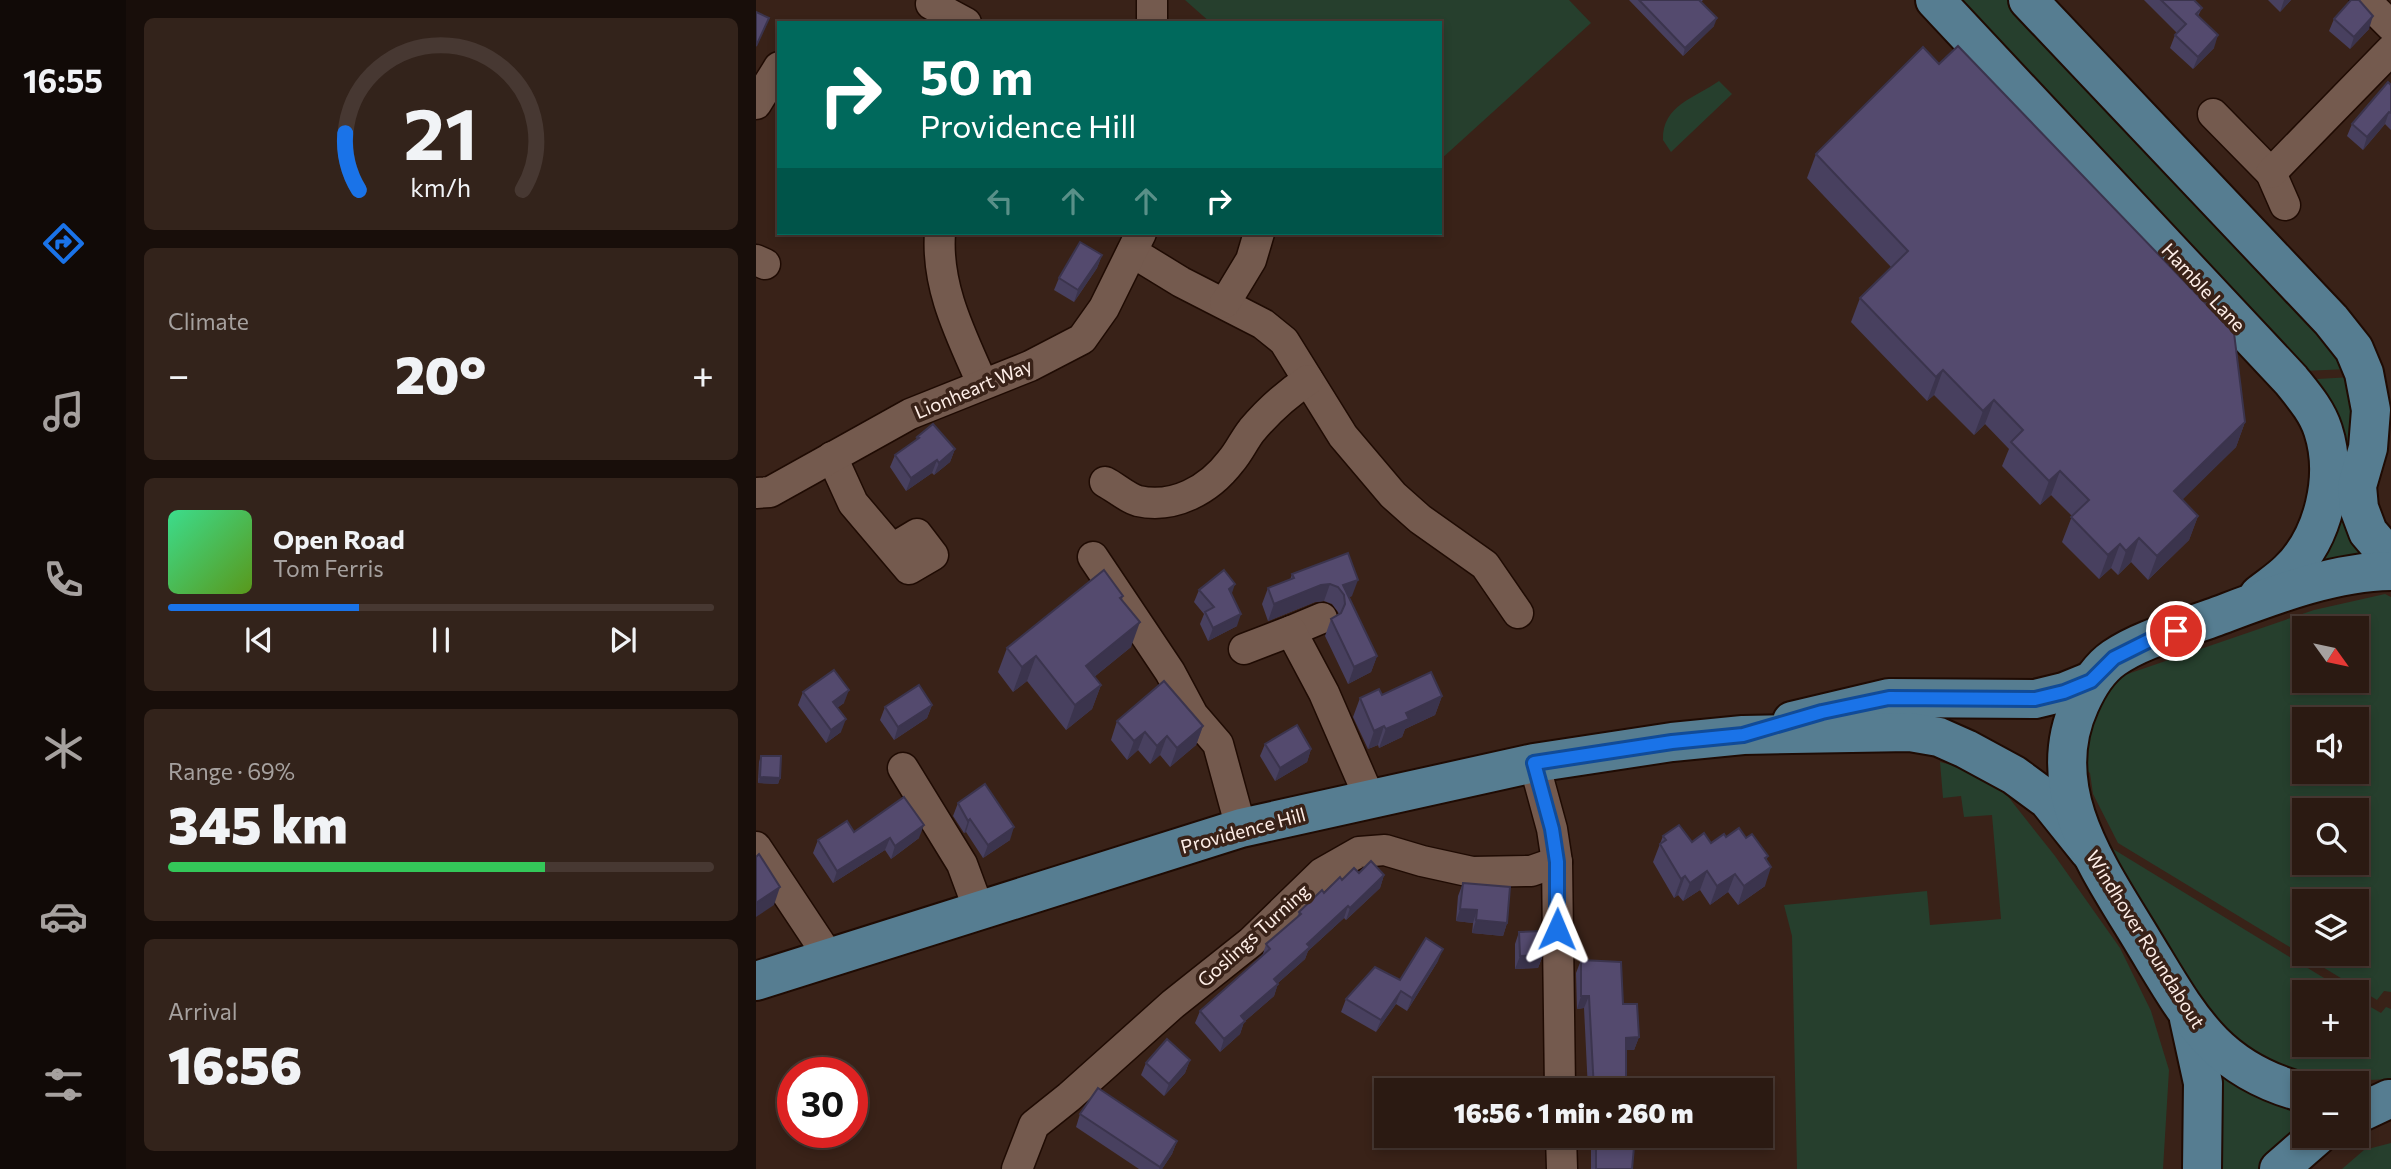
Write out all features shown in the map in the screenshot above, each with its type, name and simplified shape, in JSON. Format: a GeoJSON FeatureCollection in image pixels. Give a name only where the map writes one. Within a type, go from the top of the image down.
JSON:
{"type":"FeatureCollection","features":[{"type":"Feature","properties":{"kind":"main road","name":"Hamble Lane"},"geometry":{"type":"LineString","coordinates":[[1935,0],[2311,404],[2323,428],[2330,459],[2329,485],[2322,513],[2312,540],[2290,571],[2246,606]]}},
{"type":"Feature","properties":{"kind":"main road"},"geometry":{"type":"LineString","coordinates":[[2028,0],[2331,320],[2354,349],[2364,373],[2371,411],[2368,448],[2357,486],[2359,508],[2368,532],[2391,559]]}},
{"type":"Feature","properties":{"kind":"main road","name":"Windhover Roundabout"},"geometry":{"type":"LineString","coordinates":[[2292,1090],[2260,1077],[2233,1061],[2211,1042],[2188,1015],[2090,850],[2073,809],[2067,786],[2066,764],[2071,729],[2091,681],[2114,658],[2150,640],[2334,578],[2354,573],[2391,571]]}},
{"type":"Feature","properties":{"kind":"main road","name":"Providence Hill"},"geometry":{"type":"LineString","coordinates":[[1743,735],[1822,712],[1889,698],[2035,699],[2064,692],[2091,681]]}},
{"type":"Feature","properties":{"kind":"main road","name":"Providence Hill"},"geometry":{"type":"LineString","coordinates":[[756,981],[1241,828],[1534,763],[1672,742],[1743,735],[1910,732],[1939,737],[2022,781],[2048,800],[2090,850]]}},
{"type":"Feature","properties":{"kind":"main road"},"geometry":{"type":"LineString","coordinates":[[2188,1015],[2203,1083],[2202,1169]]}},
{"type":"Feature","properties":{"kind":"main road"},"geometry":{"type":"LineString","coordinates":[[2279,1169],[2303,1148]]}},
{"type":"Feature","properties":{"kind":"street"},"geometry":{"type":"LineString","coordinates":[[1152,0],[1152,21]]}},
{"type":"Feature","properties":{"kind":"street"},"geometry":{"type":"LineString","coordinates":[[2365,0],[2391,26]]}},
{"type":"Feature","properties":{"kind":"street"},"geometry":{"type":"LineString","coordinates":[[931,4],[962,21]]}},
{"type":"Feature","properties":{"kind":"street"},"geometry":{"type":"LineString","coordinates":[[2271,173],[2387,63]]}},
{"type":"Feature","properties":{"kind":"street"},"geometry":{"type":"LineString","coordinates":[[756,104],[777,72]]}},
{"type":"Feature","properties":{"kind":"street"},"geometry":{"type":"LineString","coordinates":[[2213,114],[2271,173],[2285,205]]}},
{"type":"Feature","properties":{"kind":"street"},"geometry":{"type":"LineString","coordinates":[[940,235],[942,278],[953,314],[982,383]]}},
{"type":"Feature","properties":{"kind":"street"},"geometry":{"type":"LineString","coordinates":[[1225,303],[1251,260],[1258,235]]}},
{"type":"Feature","properties":{"kind":"street"},"geometry":{"type":"LineString","coordinates":[[1137,242],[1181,282],[1263,324],[1284,341],[1343,436],[1393,495],[1420,519],[1486,565],[1518,612]]}},
{"type":"Feature","properties":{"kind":"street","name":"Lionheart Way"},"geometry":{"type":"LineString","coordinates":[[756,493],[770,492],[910,414],[1030,366],[1082,340],[1104,308],[1137,242]]}},
{"type":"Feature","properties":{"kind":"street"},"geometry":{"type":"LineString","coordinates":[[1105,482],[1131,506],[1167,503],[1193,495],[1214,480],[1231,462],[1250,432],[1271,409],[1308,380]]}},
{"type":"Feature","properties":{"kind":"street"},"geometry":{"type":"LineString","coordinates":[[832,457],[853,503],[892,550]]}},
{"type":"Feature","properties":{"kind":"street"},"geometry":{"type":"LineString","coordinates":[[1093,557],[1170,673],[1193,715],[1218,744],[1241,828]]}},
{"type":"Feature","properties":{"kind":"street"},"geometry":{"type":"LineString","coordinates":[[1244,649],[1322,618]]}},
{"type":"Feature","properties":{"kind":"street"},"geometry":{"type":"LineString","coordinates":[[1291,631],[1324,693],[1370,799]]}},
{"type":"Feature","properties":{"kind":"street"},"geometry":{"type":"LineString","coordinates":[[1534,763],[1552,829],[1557,862],[1560,1078]]}},
{"type":"Feature","properties":{"kind":"street"},"geometry":{"type":"LineString","coordinates":[[903,768],[962,864],[979,910]]}},
{"type":"Feature","properties":{"kind":"street"},"geometry":{"type":"LineString","coordinates":[[756,846],[829,957]]}},
{"type":"Feature","properties":{"kind":"street","name":"Goslings Turning"},"geometry":{"type":"LineString","coordinates":[[1017,1169],[1034,1125],[1173,1004],[1251,942],[1322,873],[1359,852],[1385,850],[1472,872],[1531,871],[1557,862]]}},
{"type":"Feature","properties":{"kind":"street"},"geometry":{"type":"LineString","coordinates":[[1561,1148],[1562,1169]]}},
{"type":"Feature","properties":{"kind":"green space"},"geometry":{"type":"Polygon","coordinates":[[[1185,0],[1569,0],[1591,23],[1442,158],[1442,21],[1209,21],[1185,0]]]}},
{"type":"Feature","properties":{"kind":"green space"},"geometry":{"type":"Polygon","coordinates":[[[1945,0],[2012,0],[2159,154],[2349,369],[2303,371],[1945,0]]]}},
{"type":"Feature","properties":{"kind":"green space"},"geometry":{"type":"Polygon","coordinates":[[[1719,81],[1732,94],[1671,152],[1663,140],[1668,118],[1682,104],[1719,81]]]}},
{"type":"Feature","properties":{"kind":"green space"},"geometry":{"type":"Polygon","coordinates":[[[2352,377],[2356,393],[2349,534],[2361,555],[2316,568],[2324,534],[2301,380],[2352,377]]]}},
{"type":"Feature","properties":{"kind":"green space"},"geometry":{"type":"Polygon","coordinates":[[[2385,594],[2391,597],[2391,992],[2384,991],[2377,1000],[2369,995],[2369,980],[2344,980],[2321,966],[2369,966],[2369,889],[2292,889],[2292,948],[2118,843],[2093,794],[2090,773],[2081,766],[2081,745],[2113,679],[2292,618],[2292,693],[2370,693],[2370,616],[2297,616],[2385,594]]]}},
{"type":"Feature","properties":{"kind":"green space"},"geometry":{"type":"Polygon","coordinates":[[[1940,762],[1971,770],[2006,794],[2055,856],[2120,948],[2151,1011],[2169,1070],[2163,1169],[1797,1169],[1792,936],[1784,905],[1927,891],[1930,925],[2001,919],[1992,815],[1964,817],[1961,796],[1943,798],[1940,762]]]}},
{"type":"Feature","properties":{"kind":"green space"},"geometry":{"type":"Polygon","coordinates":[[[2095,824],[2099,824],[2113,849],[2292,958],[2292,966],[2304,966],[2327,980],[2292,980],[2292,1057],[2369,1057],[2369,1006],[2381,1013],[2386,1007],[2391,1009],[2391,1079],[2369,1080],[2369,1071],[2292,1072],[2232,1041],[2199,1000],[2095,824]]]}},
{"type":"Feature","properties":{"kind":"green space"},"geometry":{"type":"Polygon","coordinates":[[[2213,1070],[2257,1096],[2292,1108],[2292,1140],[2262,1169],[2214,1169],[2213,1070]]]}},
{"type":"Feature","properties":{"kind":"green space"},"geometry":{"type":"Polygon","coordinates":[[[2391,1143],[2391,1169],[2342,1169],[2364,1150],[2391,1143]]]}},
{"type":"Feature","properties":{"kind":"building"},"geometry":{"type":"Polygon","coordinates":[[[1639,0],[1699,0],[1717,18],[1685,48],[1639,0]]]}},
{"type":"Feature","properties":{"kind":"building"},"geometry":{"type":"Polygon","coordinates":[[[2161,0],[2194,0],[2202,8],[2196,14],[2218,35],[2198,57],[2175,35],[2186,24],[2161,0]]]}},
{"type":"Feature","properties":{"kind":"building"},"geometry":{"type":"Polygon","coordinates":[[[2351,0],[2359,0],[2373,16],[2354,37],[2334,19],[2351,0]]]}},
{"type":"Feature","properties":{"kind":"building"},"geometry":{"type":"Polygon","coordinates":[[[756,12],[769,18],[756,46],[756,12]]]}},
{"type":"Feature","properties":{"kind":"building"},"geometry":{"type":"Polygon","coordinates":[[[1958,46],[2234,333],[2245,422],[2174,491],[2198,516],[2157,556],[2139,538],[2126,551],[2120,544],[2108,555],[2071,517],[2089,500],[2060,471],[2049,481],[2011,442],[2023,430],[1994,400],[1983,411],[1943,370],[1936,377],[1860,298],[1908,251],[1816,154],[1923,47],[1939,64],[1958,46]]]}},
{"type":"Feature","properties":{"kind":"building"},"geometry":{"type":"Polygon","coordinates":[[[2388,82],[2391,85],[2391,113],[2389,112],[2367,137],[2352,124],[2388,82]]]}},
{"type":"Feature","properties":{"kind":"building"},"geometry":{"type":"Polygon","coordinates":[[[1080,242],[1102,255],[1078,290],[1059,278],[1080,242]]]}},
{"type":"Feature","properties":{"kind":"building"},"geometry":{"type":"Polygon","coordinates":[[[933,424],[955,449],[939,463],[937,460],[911,478],[895,455],[933,424]]]}},
{"type":"Feature","properties":{"kind":"building"},"geometry":{"type":"Polygon","coordinates":[[[1348,553],[1358,580],[1343,585],[1377,656],[1354,667],[1331,619],[1341,613],[1345,604],[1344,595],[1338,587],[1321,585],[1274,604],[1268,588],[1294,578],[1292,574],[1348,553]]]}},
{"type":"Feature","properties":{"kind":"building"},"geometry":{"type":"Polygon","coordinates":[[[1104,570],[1123,596],[1120,598],[1140,622],[1086,666],[1101,685],[1075,705],[1036,656],[1022,667],[1007,648],[1104,570]]]}},
{"type":"Feature","properties":{"kind":"building"},"geometry":{"type":"Polygon","coordinates":[[[1224,570],[1235,584],[1229,589],[1241,614],[1213,628],[1205,612],[1214,607],[1199,590],[1224,570]]]}},
{"type":"Feature","properties":{"kind":"building"},"geometry":{"type":"Polygon","coordinates":[[[834,670],[849,690],[833,702],[846,719],[831,730],[803,692],[834,670]]]}},
{"type":"Feature","properties":{"kind":"building"},"geometry":{"type":"Polygon","coordinates":[[[1431,672],[1442,696],[1406,713],[1409,719],[1374,731],[1360,698],[1379,689],[1382,695],[1431,672]]]}},
{"type":"Feature","properties":{"kind":"building"},"geometry":{"type":"Polygon","coordinates":[[[1164,681],[1203,726],[1177,748],[1167,736],[1157,746],[1145,732],[1134,741],[1117,721],[1164,681]]]}},
{"type":"Feature","properties":{"kind":"building"},"geometry":{"type":"Polygon","coordinates":[[[919,685],[932,705],[898,727],[885,707],[919,685]]]}},
{"type":"Feature","properties":{"kind":"building"},"geometry":{"type":"Polygon","coordinates":[[[1297,725],[1311,749],[1280,768],[1265,744],[1297,725]]]}},
{"type":"Feature","properties":{"kind":"building"},"geometry":{"type":"Polygon","coordinates":[[[761,756],[781,756],[780,778],[760,777],[761,756]]]}},
{"type":"Feature","properties":{"kind":"building"},"geometry":{"type":"Polygon","coordinates":[[[985,784],[1014,827],[988,845],[970,819],[968,821],[958,803],[985,784]]]}},
{"type":"Feature","properties":{"kind":"building"},"geometry":{"type":"Polygon","coordinates":[[[904,797],[924,825],[895,846],[890,838],[837,871],[818,840],[847,821],[854,832],[904,797]]]}},
{"type":"Feature","properties":{"kind":"building"},"geometry":{"type":"Polygon","coordinates":[[[1679,825],[1692,842],[1704,833],[1711,843],[1739,828],[1746,838],[1752,834],[1768,856],[1765,858],[1771,867],[1744,886],[1735,874],[1717,886],[1707,871],[1690,883],[1685,876],[1681,879],[1660,844],[1666,840],[1663,836],[1679,825]]]}},
{"type":"Feature","properties":{"kind":"building"},"geometry":{"type":"Polygon","coordinates":[[[759,854],[780,887],[756,903],[756,857],[759,854]]]}},
{"type":"Feature","properties":{"kind":"building"},"geometry":{"type":"Polygon","coordinates":[[[1371,861],[1384,875],[1307,944],[1310,947],[1274,979],[1278,984],[1241,1016],[1245,1021],[1224,1039],[1200,1011],[1270,949],[1266,944],[1301,914],[1299,912],[1322,890],[1324,893],[1354,868],[1359,873],[1371,861]]]}},
{"type":"Feature","properties":{"kind":"building"},"geometry":{"type":"Polygon","coordinates":[[[1463,883],[1510,887],[1507,923],[1476,920],[1477,910],[1460,909],[1463,883]]]}},
{"type":"Feature","properties":{"kind":"building"},"geometry":{"type":"Polygon","coordinates":[[[1542,931],[1543,955],[1520,956],[1519,932],[1542,931]]]}},
{"type":"Feature","properties":{"kind":"building"},"geometry":{"type":"Polygon","coordinates":[[[1426,938],[1443,949],[1412,998],[1401,991],[1381,1020],[1346,999],[1375,967],[1400,980],[1426,938]]]}},
{"type":"Feature","properties":{"kind":"building"},"geometry":{"type":"Polygon","coordinates":[[[1581,960],[1621,962],[1623,1004],[1637,1004],[1639,1037],[1626,1038],[1626,1078],[1593,1078],[1589,996],[1581,996],[1581,960]]]}},
{"type":"Feature","properties":{"kind":"building"},"geometry":{"type":"Polygon","coordinates":[[[1167,1039],[1190,1060],[1169,1084],[1146,1063],[1167,1039]]]}},
{"type":"Feature","properties":{"kind":"building"},"geometry":{"type":"Polygon","coordinates":[[[1098,1088],[1177,1141],[1160,1167],[1080,1114],[1098,1088]]]}},
{"type":"Feature","properties":{"kind":"building"},"geometry":{"type":"Polygon","coordinates":[[[1596,1148],[1634,1148],[1632,1169],[1596,1169],[1596,1148]]]}},
{"type":"Feature","properties":{"kind":"route"},"geometry":{"type":"LineString","coordinates":[[1557,929],[1557,862],[1552,829],[1534,763],[1672,742],[1743,735],[1822,712],[1889,698],[2035,699],[2064,692],[2091,681],[2114,658],[2150,640],[2176,631]]}}]}
